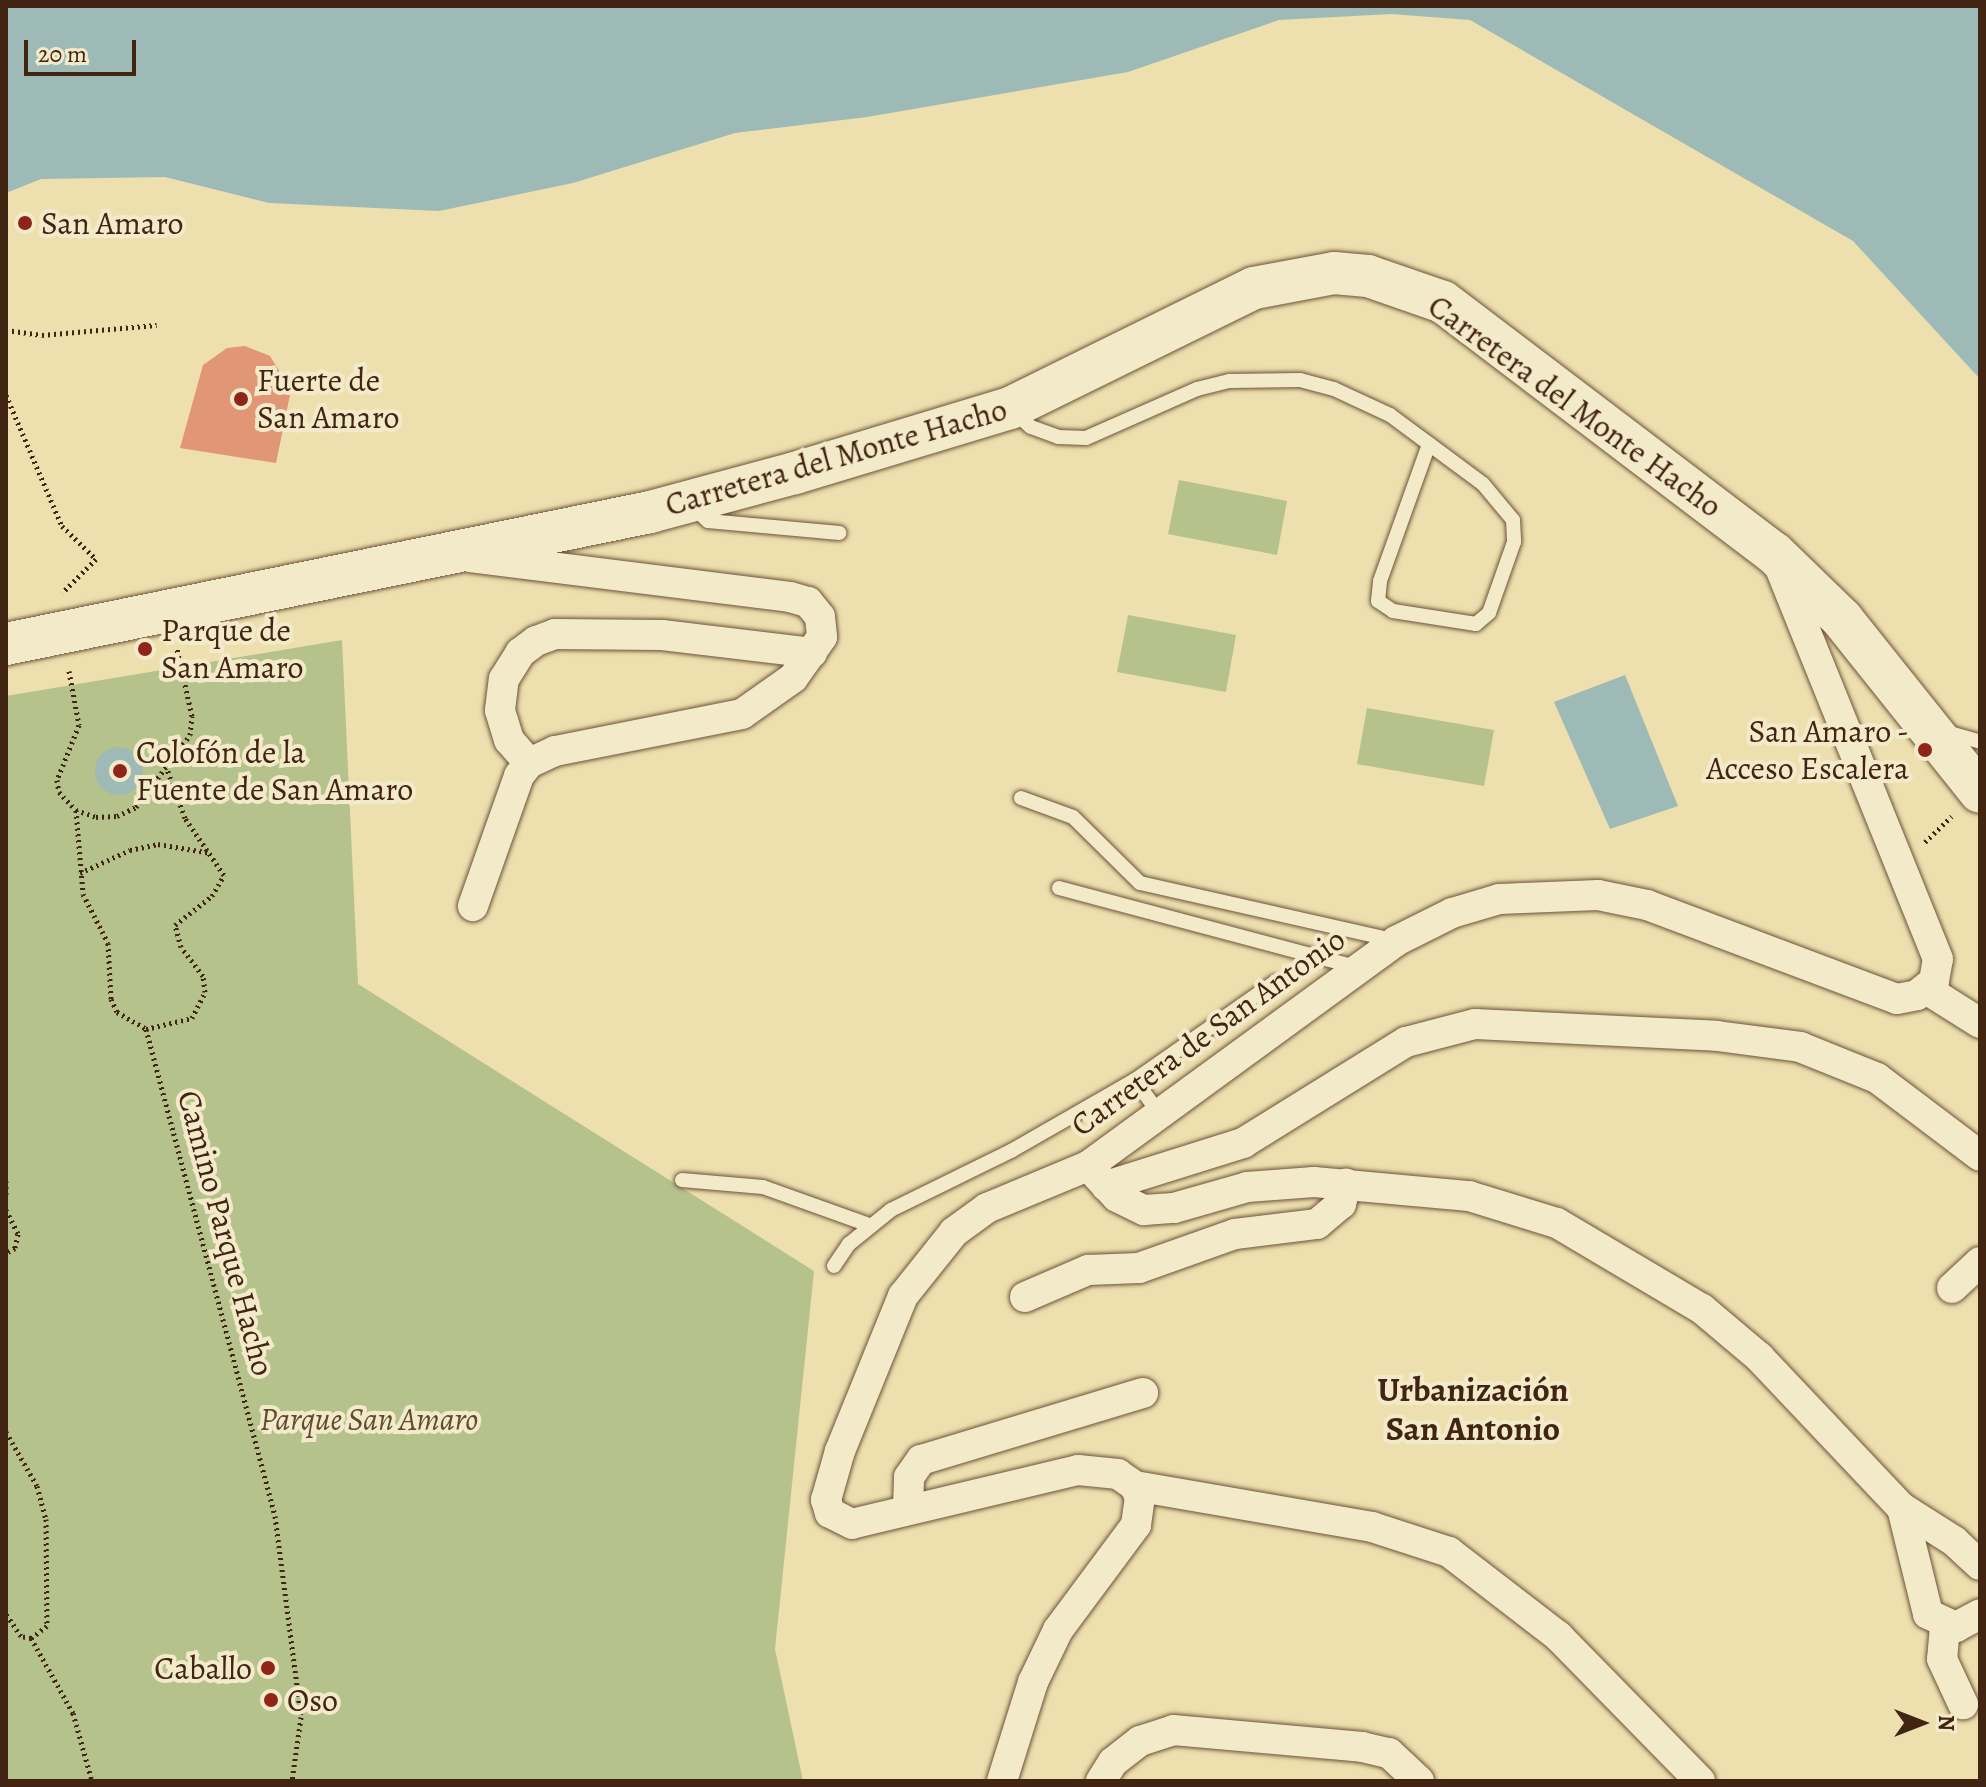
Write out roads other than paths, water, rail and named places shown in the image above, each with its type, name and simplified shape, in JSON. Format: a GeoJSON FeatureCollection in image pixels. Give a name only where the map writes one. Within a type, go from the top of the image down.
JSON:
{"type":"FeatureCollection","features":[{"type":"Feature","properties":{"kind":"main road","name":"Carretera del Monte Hacho"},"geometry":{"type":"LineString","coordinates":[[6,644],[689,502],[1010,408],[1254,288],[1294,277],[1368,276],[1443,302],[1774,553],[1842,619],[1979,791]]}},
{"type":"Feature","properties":{"kind":"street"},"geometry":{"type":"LineString","coordinates":[[1774,553],[1938,959],[1934,981],[1926,989],[1980,1023]]}},
{"type":"Feature","properties":{"kind":"street"},"geometry":{"type":"LineString","coordinates":[[444,554],[790,597],[808,602],[820,617],[822,637],[793,678],[742,714],[555,751],[529,763],[519,776],[473,906]]}},
{"type":"Feature","properties":{"kind":"street"},"geometry":{"type":"LineString","coordinates":[[529,763],[509,740],[500,710],[504,679],[520,653],[536,641],[555,634],[662,635],[812,653]]}},
{"type":"Feature","properties":{"kind":"street","name":"Carretera de San Antonio"},"geometry":{"type":"LineString","coordinates":[[1689,1774],[1558,1636],[1449,1552],[1372,1527],[1135,1486],[1118,1474],[1078,1470],[908,1508],[852,1524],[830,1513],[826,1500],[840,1451],[903,1296],[935,1252],[987,1208],[1097,1176],[1161,1117],[1356,967],[1396,941],[1452,913],[1499,899],[1598,895],[1647,905],[1897,999],[1926,989]]}},
{"type":"Feature","properties":{"kind":"street"},"geometry":{"type":"LineString","coordinates":[[1097,1176],[1243,1143],[1406,1042],[1475,1024],[1717,1036],[1800,1047],[1877,1078],[1980,1156]]}},
{"type":"Feature","properties":{"kind":"street"},"geometry":{"type":"LineString","coordinates":[[1097,1176],[1129,1206],[1159,1211],[1247,1187],[1346,1184],[1469,1196],[1557,1223],[1598,1243],[1702,1309],[1759,1357],[1902,1508],[1954,1541],[1980,1565]]}},
{"type":"Feature","properties":{"kind":"street"},"geometry":{"type":"LineString","coordinates":[[1025,1297],[1088,1270],[1139,1268],[1235,1234],[1317,1224],[1341,1204],[1346,1184]]}},
{"type":"Feature","properties":{"kind":"street"},"geometry":{"type":"LineString","coordinates":[[1952,1288],[1980,1262]]}},
{"type":"Feature","properties":{"kind":"street"},"geometry":{"type":"LineString","coordinates":[[908,1508],[909,1477],[921,1460],[1143,1393]]}},
{"type":"Feature","properties":{"kind":"street"},"geometry":{"type":"LineString","coordinates":[[1002,1781],[1033,1682],[1058,1630],[1136,1525],[1140,1498],[1135,1486]]}},
{"type":"Feature","properties":{"kind":"street"},"geometry":{"type":"LineString","coordinates":[[1902,1508],[1928,1614],[1945,1626],[1969,1623],[1980,1614]]}},
{"type":"Feature","properties":{"kind":"street"},"geometry":{"type":"LineString","coordinates":[[1945,1626],[1942,1659],[1963,1704]]}},
{"type":"Feature","properties":{"kind":"street"},"geometry":{"type":"LineString","coordinates":[[1101,1781],[1113,1762],[1140,1741],[1185,1730],[1389,1753],[1419,1781]]}},
{"type":"Feature","properties":{"kind":"lane"},"geometry":{"type":"LineString","coordinates":[[1010,408],[1044,432],[1086,438],[1197,389],[1265,378],[1300,380],[1334,389],[1390,415],[1483,484],[1515,528],[1489,613],[1476,624],[1393,611],[1378,601],[1380,581],[1429,444]]}},
{"type":"Feature","properties":{"kind":"lane"},"geometry":{"type":"LineString","coordinates":[[689,502],[708,521],[839,533]]}},
{"type":"Feature","properties":{"kind":"lane"},"geometry":{"type":"LineString","coordinates":[[1926,725],[1980,742]]}},
{"type":"Feature","properties":{"kind":"lane"},"geometry":{"type":"LineString","coordinates":[[1021,798],[1073,817],[1140,883],[1396,941]]}},
{"type":"Feature","properties":{"kind":"lane"},"geometry":{"type":"LineString","coordinates":[[1059,888],[1356,967]]}},
{"type":"Feature","properties":{"kind":"lane"},"geometry":{"type":"LineString","coordinates":[[834,1266],[869,1225],[1135,1080],[1275,982]]}},
{"type":"Feature","properties":{"kind":"lane"},"geometry":{"type":"LineString","coordinates":[[1135,1080],[1161,1117]]}},
{"type":"Feature","properties":{"kind":"lane"},"geometry":{"type":"LineString","coordinates":[[682,1180],[763,1187],[869,1225]]}},
{"type":"Feature","properties":{"kind":"water"},"geometry":{"type":"Polygon","coordinates":[[[6,6],[1980,6],[1980,379],[1853,241],[1470,20],[1391,14],[1279,20],[1128,72],[867,117],[735,133],[573,183],[439,211],[269,203],[165,177],[41,179],[6,193],[6,6]]]}},
{"type":"Feature","properties":{"kind":"water"},"geometry":{"type":"Polygon","coordinates":[[[1625,675],[1678,806],[1610,829],[1554,702],[1625,675]]]}},
{"type":"Feature","properties":{"kind":"water"},"geometry":{"type":"Polygon","coordinates":[[[119,747],[136,754],[143,771],[136,788],[119,795],[102,788],[95,771],[102,754],[119,747]]]}},
{"type":"Feature","properties":{"kind":"place","name":"San Amaro"},"geometry":{"type":"Point","coordinates":[25,223]}},
{"type":"Feature","properties":{"kind":"place","name":"Fuerte de San Amaro"},"geometry":{"type":"Point","coordinates":[241,399]}},
{"type":"Feature","properties":{"kind":"place","name":"Parque de San Amaro"},"geometry":{"type":"Point","coordinates":[145,649]}},
{"type":"Feature","properties":{"kind":"place","name":"San Amaro - Acceso Escalera"},"geometry":{"type":"Point","coordinates":[1925,750]}},
{"type":"Feature","properties":{"kind":"place","name":"Colofón de la Fuente de San Amaro"},"geometry":{"type":"Point","coordinates":[120,771]}},
{"type":"Feature","properties":{"kind":"place","name":"Caballo"},"geometry":{"type":"Point","coordinates":[268,1668]}},
{"type":"Feature","properties":{"kind":"place","name":"Oso"},"geometry":{"type":"Point","coordinates":[271,1700]}},
{"type":"Feature","properties":{"kind":"district","name":"Urbanización San Antonio"},"geometry":{"type":"Point","coordinates":[1473,1408]}},
{"type":"Feature","properties":{"kind":"park label","name":"Parque San Amaro"},"geometry":{"type":"Point","coordinates":[369,1419]}}]}
